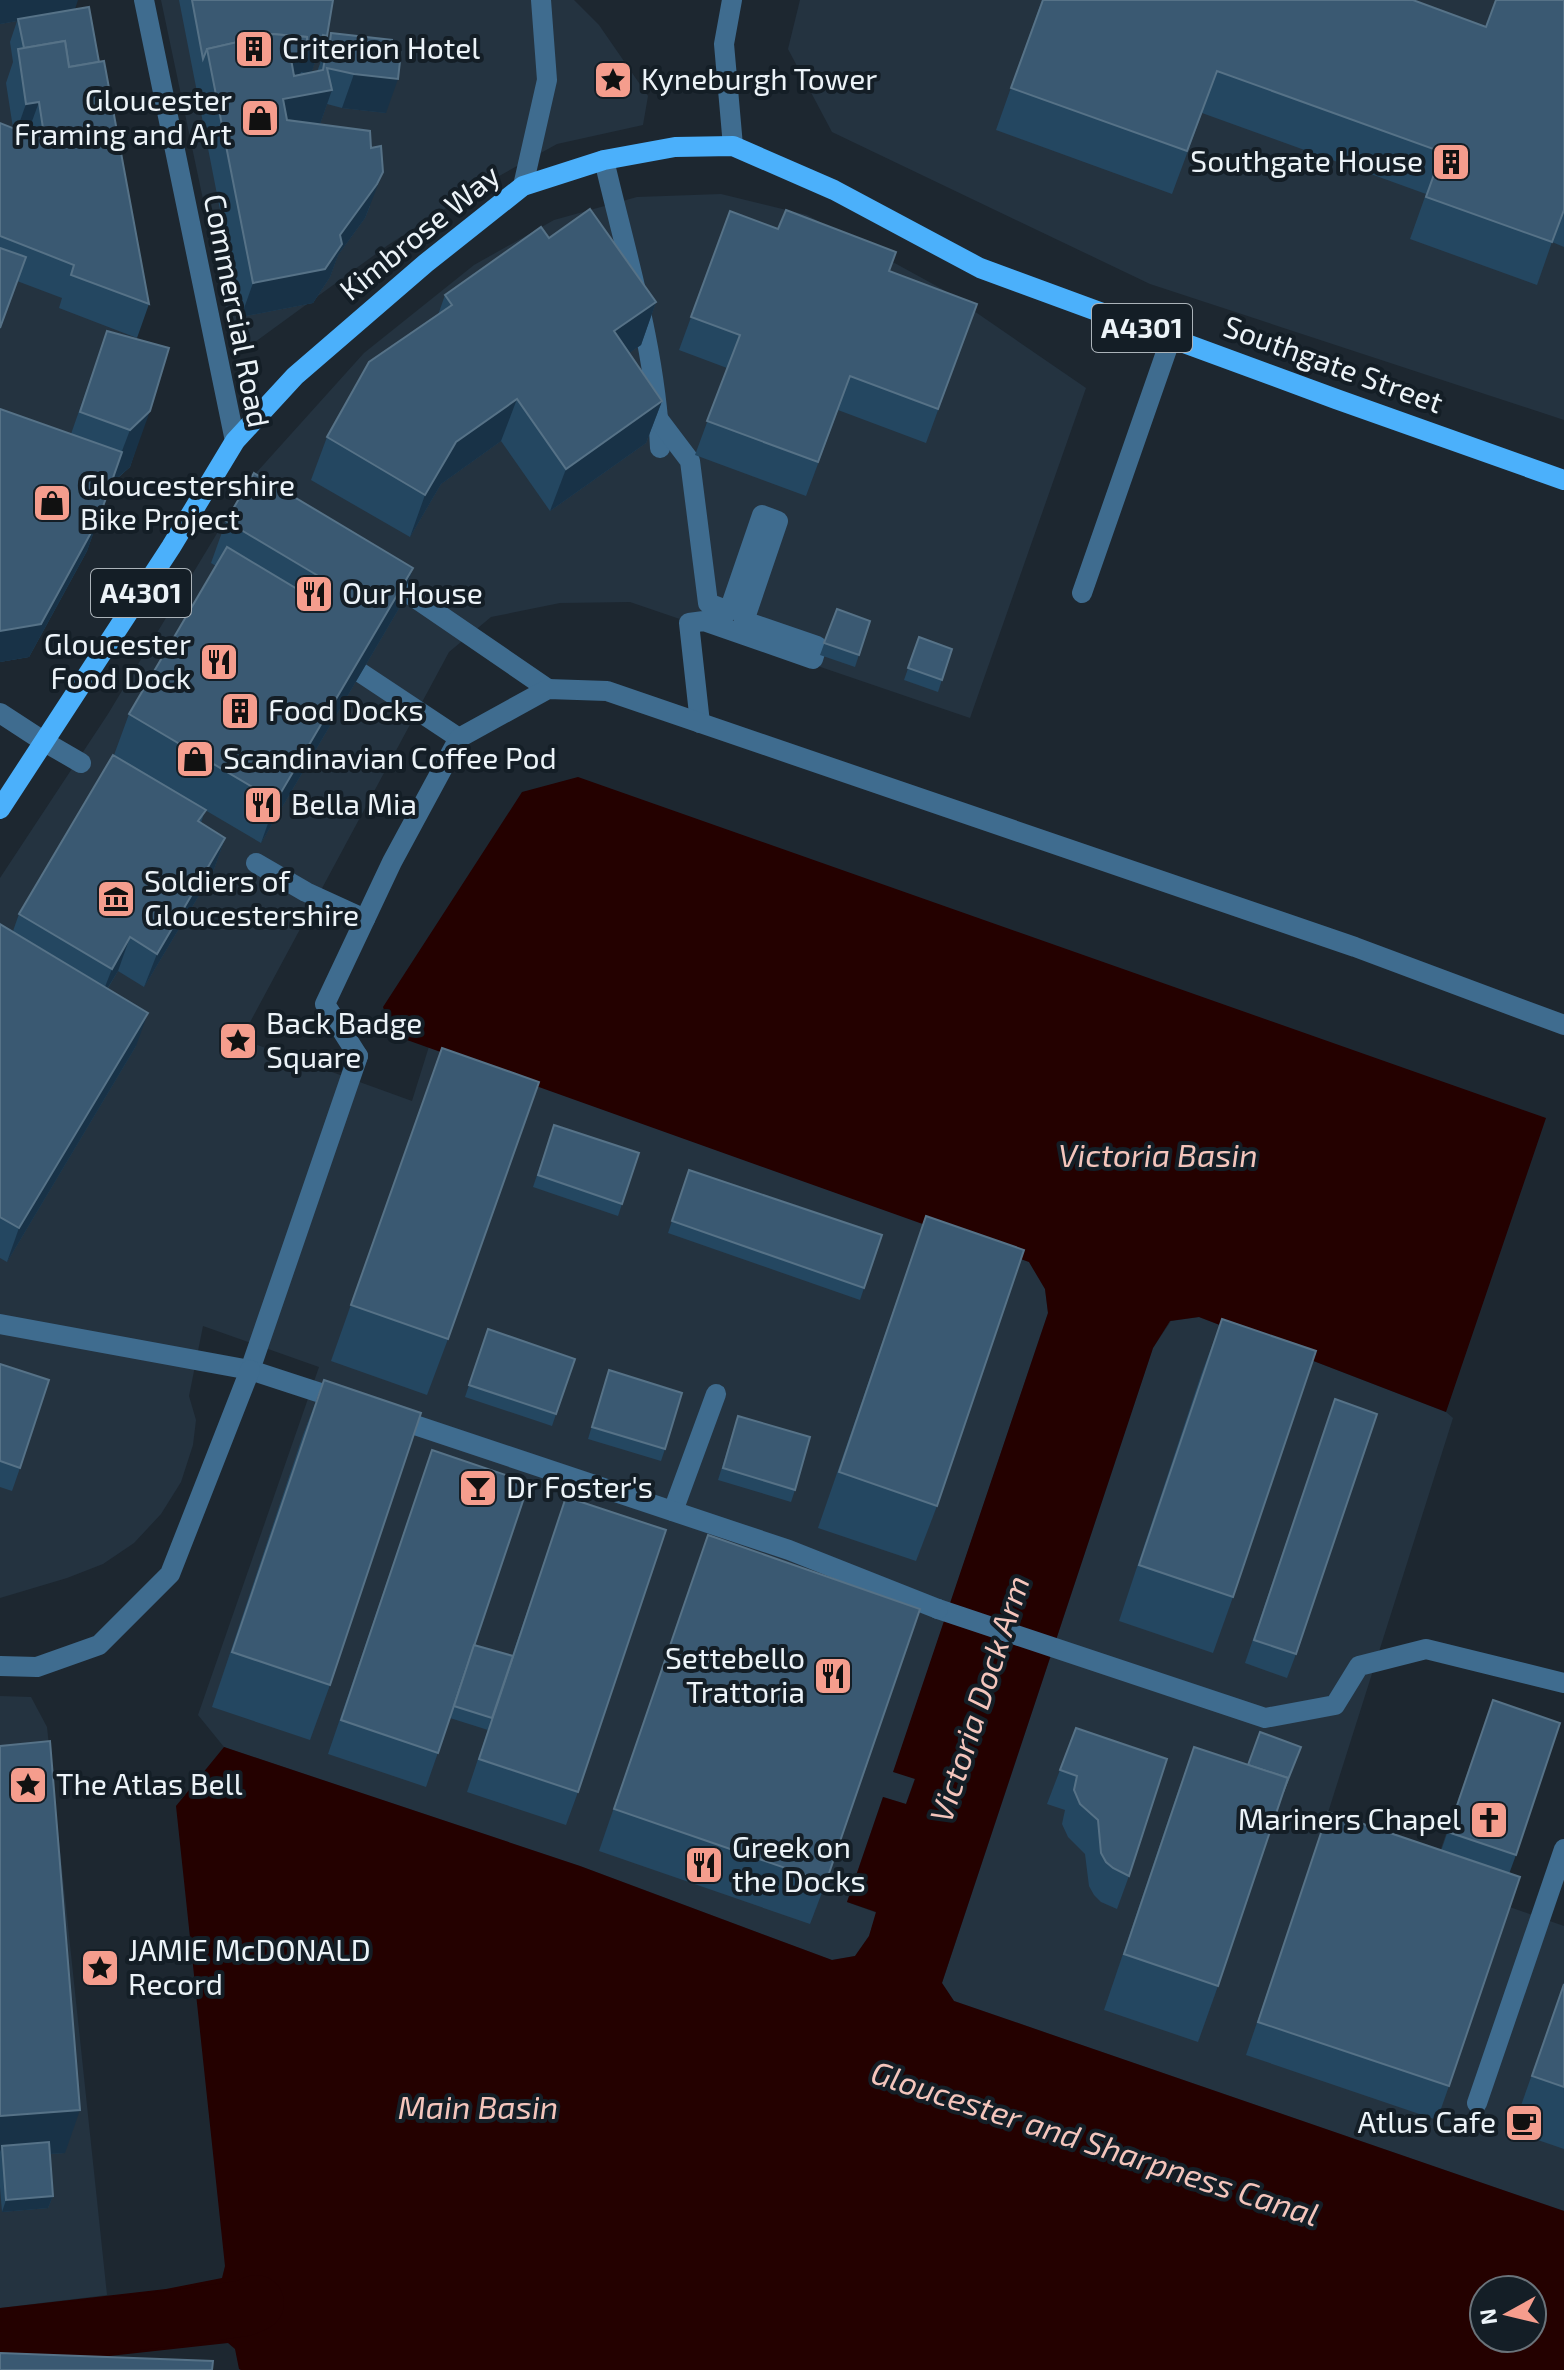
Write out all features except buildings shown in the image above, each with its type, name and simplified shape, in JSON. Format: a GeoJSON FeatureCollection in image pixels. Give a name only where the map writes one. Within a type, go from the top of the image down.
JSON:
{"type":"FeatureCollection","features":[{"type":"Feature","properties":{"kind":"main road","name":"Kimbrose Way"},"geometry":{"type":"LineString","coordinates":[[235,441],[295,376],[426,263],[523,186],[604,160],[675,147],[733,146]]}},
{"type":"Feature","properties":{"kind":"main road","name":"Southgate Street"},"geometry":{"type":"LineString","coordinates":[[733,146],[834,190],[980,268],[1564,480]]}},
{"type":"Feature","properties":{"kind":"main road","name":"Commercial Road"},"geometry":{"type":"LineString","coordinates":[[0,809],[171,547],[235,441]]}},
{"type":"Feature","properties":{"kind":"street","name":"Commercial Road"},"geometry":{"type":"LineString","coordinates":[[144,0],[235,441]]}},
{"type":"Feature","properties":{"kind":"street"},"geometry":{"type":"LineString","coordinates":[[523,186],[547,80],[541,0]]}},
{"type":"Feature","properties":{"kind":"street"},"geometry":{"type":"LineString","coordinates":[[732,0],[724,44],[733,146]]}},
{"type":"Feature","properties":{"kind":"street"},"geometry":{"type":"LineString","coordinates":[[604,160],[647,342],[659,420],[660,448]]}},
{"type":"Feature","properties":{"kind":"street"},"geometry":{"type":"LineString","coordinates":[[1082,593],[1171,338]]}},
{"type":"Feature","properties":{"kind":"street"},"geometry":{"type":"LineString","coordinates":[[659,420],[690,461],[708,603],[729,611],[762,515],[778,521],[744,621],[817,646],[813,659],[704,621],[689,623],[700,723]]}},
{"type":"Feature","properties":{"kind":"street"},"geometry":{"type":"LineString","coordinates":[[364,563],[548,689]]}},
{"type":"Feature","properties":{"kind":"street"},"geometry":{"type":"LineString","coordinates":[[361,673],[459,738]]}},
{"type":"Feature","properties":{"kind":"street"},"geometry":{"type":"LineString","coordinates":[[0,1666],[37,1667],[99,1645],[170,1574],[250,1370],[358,1056],[325,1004],[392,862],[459,738],[548,689],[607,691],[1355,947],[1564,1025]]}},
{"type":"Feature","properties":{"kind":"street"},"geometry":{"type":"LineString","coordinates":[[0,713],[81,763]]}},
{"type":"Feature","properties":{"kind":"street"},"geometry":{"type":"LineString","coordinates":[[256,863],[306,892],[365,919]]}},
{"type":"Feature","properties":{"kind":"street"},"geometry":{"type":"LineString","coordinates":[[0,1324],[250,1370],[789,1550],[938,1609],[1265,1718],[1335,1705],[1359,1666],[1426,1649],[1564,1683]]}},
{"type":"Feature","properties":{"kind":"street"},"geometry":{"type":"LineString","coordinates":[[673,1511],[716,1394]]}},
{"type":"Feature","properties":{"kind":"street"},"geometry":{"type":"LineString","coordinates":[[1477,2103],[1564,1849]]}},
{"type":"Feature","properties":{"kind":"shaded area"},"geometry":{"type":"Polygon","coordinates":[[[0,0],[92,94],[148,403],[130,467],[109,485],[29,657],[0,662],[0,0]]]}},
{"type":"Feature","properties":{"kind":"shaded area"},"geometry":{"type":"Polygon","coordinates":[[[161,0],[574,0],[599,25],[648,96],[643,125],[557,144],[481,186],[388,245],[236,356],[161,0]]]}},
{"type":"Feature","properties":{"kind":"shaded area"},"geometry":{"type":"Polygon","coordinates":[[[800,0],[1564,0],[1564,420],[1150,284],[832,132],[788,49],[800,0]]]}},
{"type":"Feature","properties":{"kind":"shaded area"},"geometry":{"type":"Polygon","coordinates":[[[721,194],[807,215],[942,289],[1086,388],[970,718],[630,602],[560,603],[491,617],[449,652],[241,1039],[412,1101],[431,1040],[1029,1262],[1045,1289],[1048,1313],[894,1771],[915,1778],[906,1804],[883,1797],[847,1902],[877,1913],[869,1936],[855,1956],[832,1960],[580,1866],[224,1747],[198,1715],[319,1367],[203,1326],[189,1396],[196,1420],[193,1445],[181,1482],[161,1514],[134,1543],[103,1564],[0,1598],[0,878],[108,714],[248,482],[364,353],[474,265],[554,220],[637,197],[721,194]]]}},
{"type":"Feature","properties":{"kind":"shaded area"},"geometry":{"type":"Polygon","coordinates":[[[1199,1317],[1446,1412],[1453,1418],[1319,1841],[1430,1880],[1478,1742],[1498,1903],[1564,1926],[1564,2211],[954,2001],[942,1983],[1153,1348],[1171,1321],[1199,1317]]]}},
{"type":"Feature","properties":{"kind":"shaded area"},"geometry":{"type":"Polygon","coordinates":[[[0,1696],[31,1697],[47,1727],[107,2295],[0,2308],[0,1696]]]}},
{"type":"Feature","properties":{"kind":"water"},"geometry":{"type":"Polygon","coordinates":[[[578,777],[1546,1118],[1446,1412],[1199,1317],[1170,1321],[1153,1348],[942,1983],[954,2001],[1564,2211],[1564,2370],[241,2370],[235,2349],[228,2343],[0,2368],[0,2308],[166,2289],[222,2278],[225,2266],[176,1806],[224,1747],[580,1866],[832,1960],[855,1956],[869,1936],[876,1912],[847,1902],[883,1797],[906,1804],[915,1779],[893,1772],[1048,1313],[1045,1289],[1029,1262],[393,1035],[383,1007],[522,792],[578,777]]]}},
{"type":"Feature","properties":{"kind":"waterway"},"geometry":{"type":"LineString","coordinates":[[0,2338],[183,2317],[245,2308],[256,2303]]}},
{"type":"Feature","properties":{"kind":"place","name":"Criterion Hotel"},"geometry":{"type":"Point","coordinates":[254,49]}},
{"type":"Feature","properties":{"kind":"place","name":"Kyneburgh Tower"},"geometry":{"type":"Point","coordinates":[613,80]}},
{"type":"Feature","properties":{"kind":"place","name":"Gloucester Framing and Art"},"geometry":{"type":"Point","coordinates":[260,118]}},
{"type":"Feature","properties":{"kind":"place","name":"Southgate House"},"geometry":{"type":"Point","coordinates":[1451,162]}},
{"type":"Feature","properties":{"kind":"place","name":"Gloucestershire Bike Project"},"geometry":{"type":"Point","coordinates":[52,503]}},
{"type":"Feature","properties":{"kind":"place","name":"Our House"},"geometry":{"type":"Point","coordinates":[314,594]}},
{"type":"Feature","properties":{"kind":"place","name":"Gloucester Food Dock"},"geometry":{"type":"Point","coordinates":[219,662]}},
{"type":"Feature","properties":{"kind":"place","name":"Food Docks"},"geometry":{"type":"Point","coordinates":[240,711]}},
{"type":"Feature","properties":{"kind":"place","name":"Scandinavian Coffee Pod"},"geometry":{"type":"Point","coordinates":[195,759]}},
{"type":"Feature","properties":{"kind":"place","name":"Bella Mia"},"geometry":{"type":"Point","coordinates":[263,805]}},
{"type":"Feature","properties":{"kind":"place","name":"Soldiers of Gloucestershire"},"geometry":{"type":"Point","coordinates":[116,899]}},
{"type":"Feature","properties":{"kind":"place","name":"Back Badge Square"},"geometry":{"type":"Point","coordinates":[238,1041]}},
{"type":"Feature","properties":{"kind":"place","name":"Dr Foster's"},"geometry":{"type":"Point","coordinates":[478,1488]}},
{"type":"Feature","properties":{"kind":"place","name":"Settebello Trattoria"},"geometry":{"type":"Point","coordinates":[833,1676]}},
{"type":"Feature","properties":{"kind":"place","name":"The Atlas Bell"},"geometry":{"type":"Point","coordinates":[28,1785]}},
{"type":"Feature","properties":{"kind":"place","name":"Mariners Chapel"},"geometry":{"type":"Point","coordinates":[1489,1820]}},
{"type":"Feature","properties":{"kind":"place","name":"Greek on the Docks"},"geometry":{"type":"Point","coordinates":[704,1865]}},
{"type":"Feature","properties":{"kind":"place","name":"JAMIE McDONALD Record"},"geometry":{"type":"Point","coordinates":[100,1968]}},
{"type":"Feature","properties":{"kind":"place","name":"Atlus Cafe"},"geometry":{"type":"Point","coordinates":[1524,2123]}},
{"type":"Feature","properties":{"kind":"water label","name":"Victoria Basin"},"geometry":{"type":"Point","coordinates":[1158,1156]}},
{"type":"Feature","properties":{"kind":"water label","name":"Victoria Dock Arm"},"geometry":{"type":"Point","coordinates":[980,1699]}},
{"type":"Feature","properties":{"kind":"water label","name":"Main Basin"},"geometry":{"type":"Point","coordinates":[478,2108]}},
{"type":"Feature","properties":{"kind":"water label","name":"Gloucester and Sharpness Canal"},"geometry":{"type":"Point","coordinates":[1095,2144]}}]}
